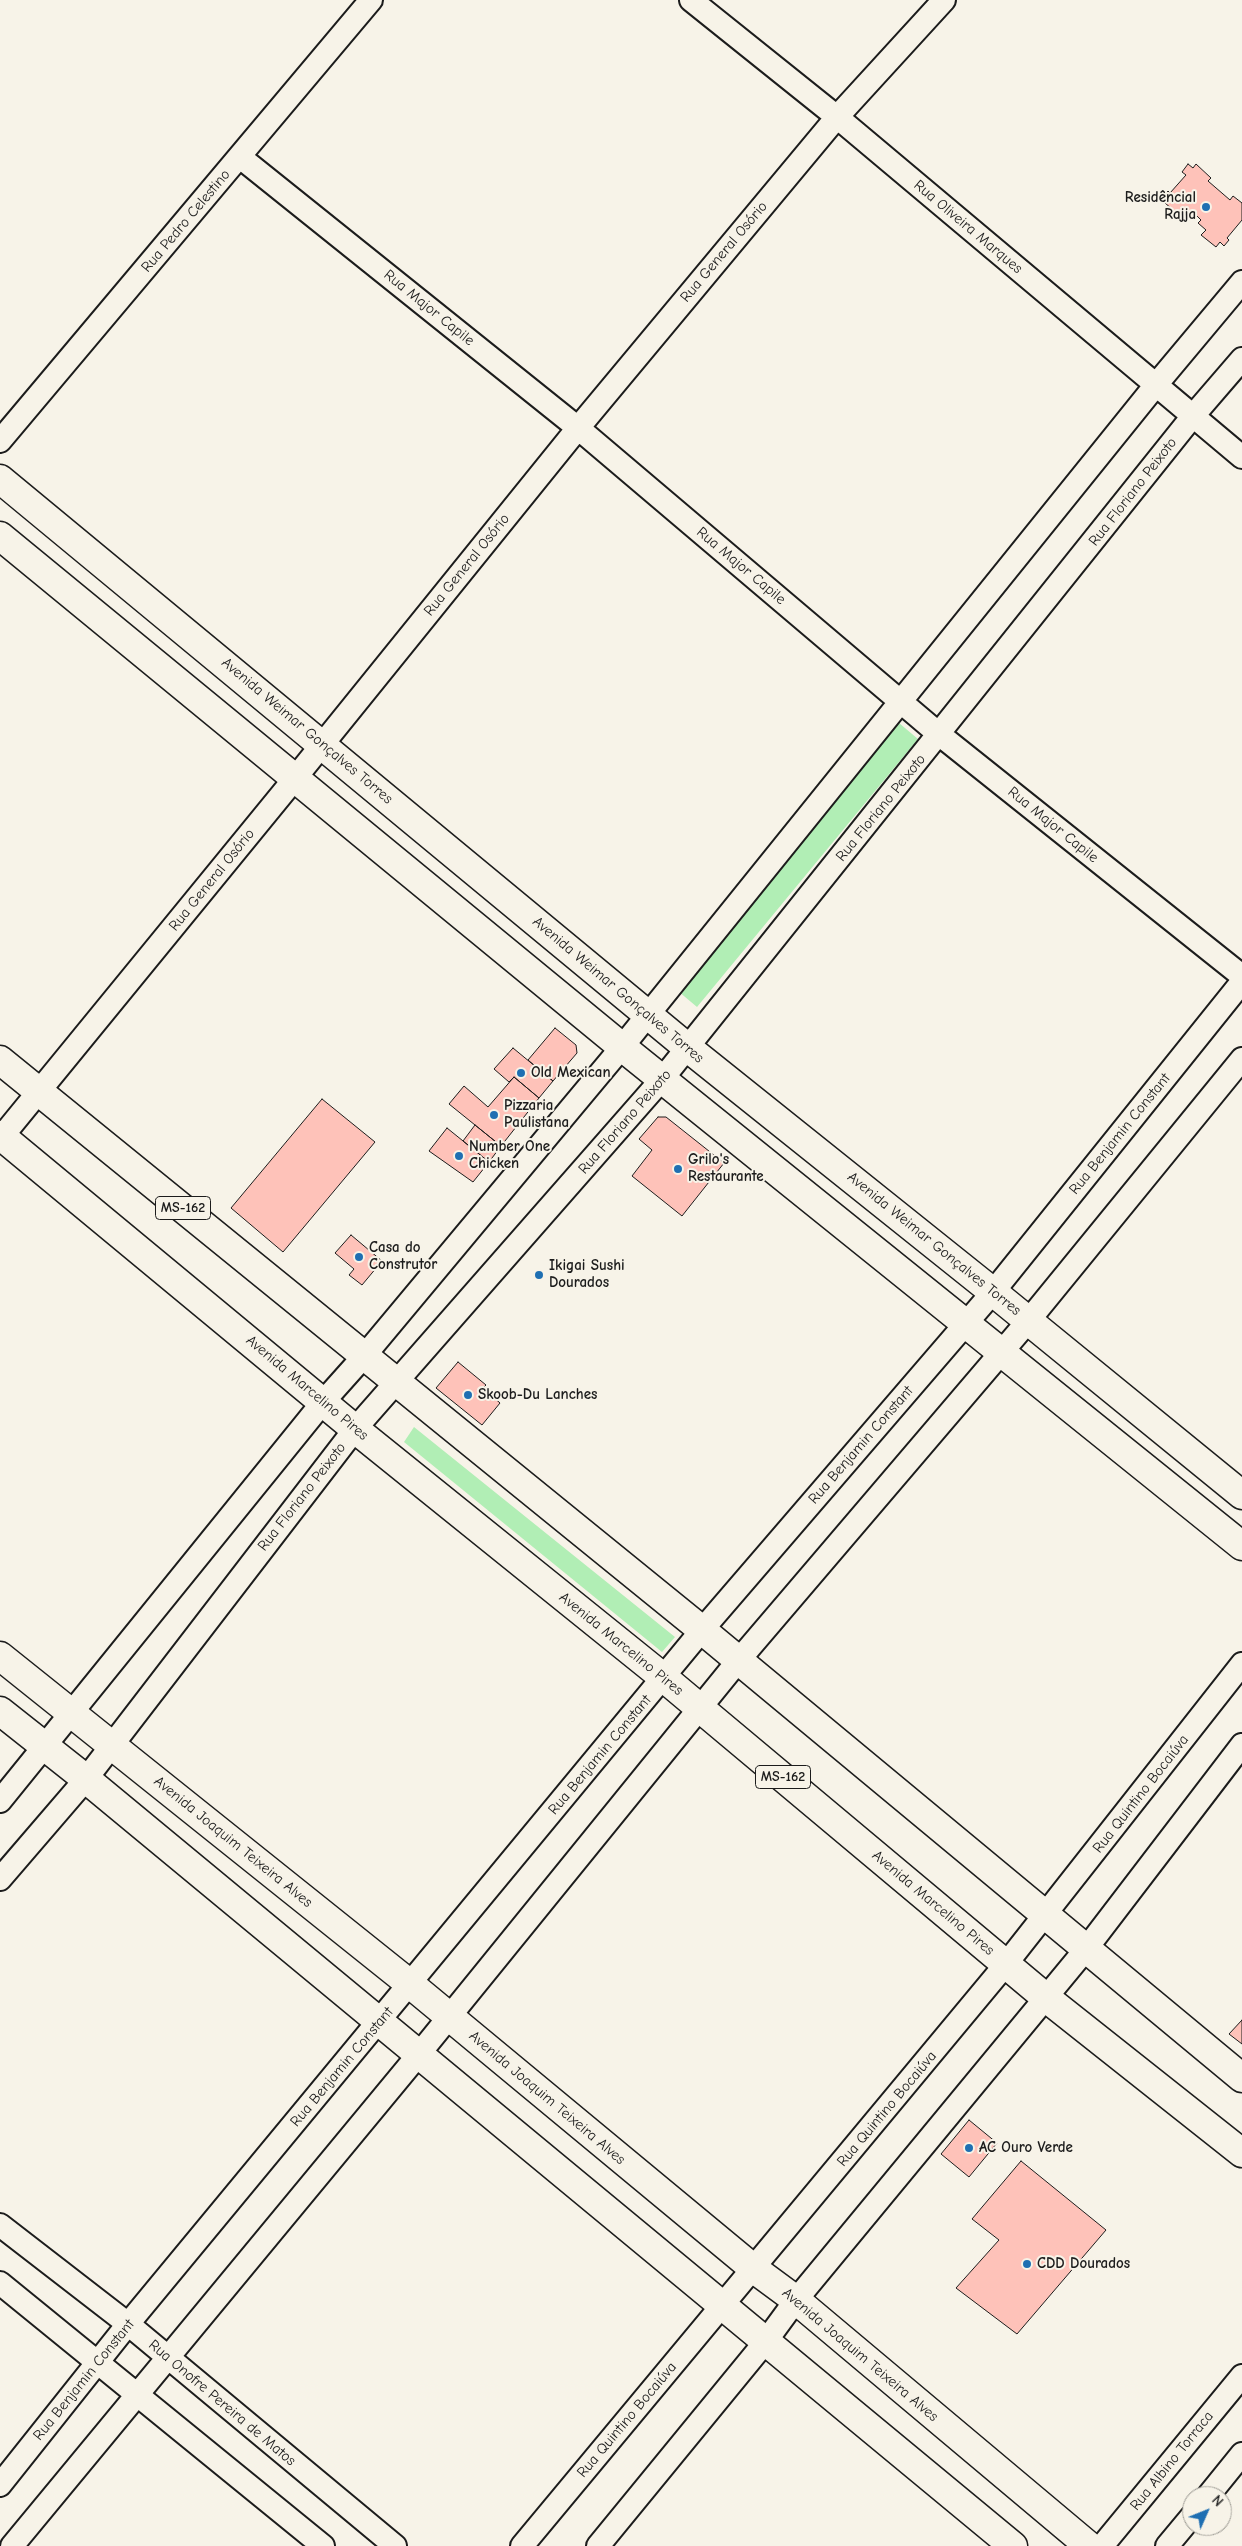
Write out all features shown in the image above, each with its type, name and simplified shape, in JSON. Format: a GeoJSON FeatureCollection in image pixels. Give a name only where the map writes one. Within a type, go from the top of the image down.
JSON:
{"type":"FeatureCollection","features":[{"type":"Feature","properties":{"kind":"main road","name":"Avenida Weimar Gonçalves Torres"},"geometry":{"type":"LineString","coordinates":[[0,478],[323,744],[647,1015],[1029,1320],[1242,1495]]}},
{"type":"Feature","properties":{"kind":"main road"},"geometry":{"type":"LineString","coordinates":[[0,536],[296,777],[622,1047],[664,1078],[1242,1546]]}},
{"type":"Feature","properties":{"kind":"main road","name":"MS-162"},"geometry":{"type":"LineString","coordinates":[[0,1060],[702,1630],[1242,2078]]}},
{"type":"Feature","properties":{"kind":"main road","name":"Avenida Marcelino Pires"},"geometry":{"type":"LineString","coordinates":[[1,1137],[355,1429],[701,1708],[1045,1996],[1242,2153]]}},
{"type":"Feature","properties":{"kind":"main road","name":"Avenida Joaquim Teixeira Alves"},"geometry":{"type":"LineString","coordinates":[[0,1656],[410,1984],[754,2269],[796,2300],[1089,2546]]}},
{"type":"Feature","properties":{"kind":"main road"},"geometry":{"type":"LineString","coordinates":[[0,1711],[86,1779],[1013,2546]]}},
{"type":"Feature","properties":{"kind":"street","name":"Rua Pedro Celestino"},"geometry":{"type":"LineString","coordinates":[[0,441],[371,0]]}},
{"type":"Feature","properties":{"kind":"street","name":"Rua Oliveira Marques"},"geometry":{"type":"LineString","coordinates":[[692,0],[837,116],[1154,386],[1242,457]]}},
{"type":"Feature","properties":{"kind":"street","name":"Rua General Osório"},"geometry":{"type":"LineString","coordinates":[[1,1137],[323,744],[578,428],[837,116],[944,0]]}},
{"type":"Feature","properties":{"kind":"street","name":"Rua Major Capile"},"geometry":{"type":"LineString","coordinates":[[240,156],[578,428],[940,735],[1242,976]]}},
{"type":"Feature","properties":{"kind":"street"},"geometry":{"type":"LineString","coordinates":[[0,1801],[323,1402],[365,1355],[622,1047],[1154,386],[1242,282]]}},
{"type":"Feature","properties":{"kind":"street","name":"Rua Floriano Peixoto"},"geometry":{"type":"LineString","coordinates":[[0,1879],[86,1779],[355,1429],[664,1078],[940,735],[1192,417],[1242,358]]}},
{"type":"Feature","properties":{"kind":"street","name":"Rua Benjamin Constant"},"geometry":{"type":"LineString","coordinates":[[0,2485],[128,2324],[380,2022],[702,1630],[993,1292],[1242,982]]}},
{"type":"Feature","properties":{"kind":"street"},"geometry":{"type":"LineString","coordinates":[[12,2546],[419,2054],[738,1661],[1000,1351],[1029,1320],[1242,1059]]}},
{"type":"Feature","properties":{"kind":"street","name":"Rua Quintino Bocaiúva"},"geometry":{"type":"LineString","coordinates":[[522,2546],[1006,1964],[1242,1664]]}},
{"type":"Feature","properties":{"kind":"street"},"geometry":{"type":"LineString","coordinates":[[598,2546],[766,2341],[796,2300],[1045,1996],[1086,1949],[1242,1745]]}},
{"type":"Feature","properties":{"kind":"street","name":"Rua Onofre Pereira de Matos"},"geometry":{"type":"LineString","coordinates":[[0,2225],[128,2324],[395,2546]]}},
{"type":"Feature","properties":{"kind":"street"},"geometry":{"type":"LineString","coordinates":[[0,2283],[135,2395],[323,2546]]}},
{"type":"Feature","properties":{"kind":"street","name":"Rua Albino Torraca"},"geometry":{"type":"LineString","coordinates":[[1102,2546],[1242,2376]]}},
{"type":"Feature","properties":{"kind":"street"},"geometry":{"type":"LineString","coordinates":[[1216,2486],[1242,2454]]}},
{"type":"Feature","properties":{"kind":"street"},"geometry":{"type":"LineString","coordinates":[[1167,2546],[1182,2528]]}},
{"type":"Feature","properties":{"kind":"green space"},"geometry":{"type":"Polygon","coordinates":[[[899,723],[918,739],[697,1007],[678,991],[899,723]]]}},
{"type":"Feature","properties":{"kind":"green space"},"geometry":{"type":"Polygon","coordinates":[[[414,1427],[675,1637],[662,1652],[404,1442],[414,1427]]]}},
{"type":"Feature","properties":{"kind":"building","name":"Residêncial Rajja"},"geometry":{"type":"Polygon","coordinates":[[[1188,164],[1193,168],[1196,164],[1211,178],[1208,181],[1230,200],[1233,196],[1242,203],[1242,220],[1227,238],[1229,240],[1224,246],[1220,242],[1216,247],[1201,235],[1206,230],[1198,223],[1201,220],[1194,213],[1191,217],[1183,210],[1179,215],[1165,203],[1167,199],[1164,196],[1168,191],[1170,193],[1186,175],[1182,172],[1188,164]]]}},
{"type":"Feature","properties":{"kind":"building"},"geometry":{"type":"Polygon","coordinates":[[[555,1028],[576,1045],[577,1053],[553,1081],[528,1060],[555,1028]]]}},
{"type":"Feature","properties":{"kind":"building","name":"Old Mexican"},"geometry":{"type":"Polygon","coordinates":[[[513,1048],[553,1081],[539,1098],[514,1077],[509,1082],[494,1069],[513,1048]]]}},
{"type":"Feature","properties":{"kind":"building","name":"Pizzaria Paulistana"},"geometry":{"type":"Polygon","coordinates":[[[514,1077],[539,1098],[501,1146],[449,1104],[464,1086],[488,1107],[514,1077]]]}},
{"type":"Feature","properties":{"kind":"building"},"geometry":{"type":"Polygon","coordinates":[[[322,1099],[375,1142],[283,1252],[231,1208],[322,1099]]]}},
{"type":"Feature","properties":{"kind":"building","name":"Grilo's Restaurante"},"geometry":{"type":"Polygon","coordinates":[[[658,1117],[666,1117],[724,1163],[682,1216],[632,1176],[652,1150],[639,1139],[658,1117]]]}},
{"type":"Feature","properties":{"kind":"building"},"geometry":{"type":"Polygon","coordinates":[[[475,1125],[501,1146],[489,1162],[463,1141],[475,1125]]]}},
{"type":"Feature","properties":{"kind":"building","name":"Number One Chicken"},"geometry":{"type":"Polygon","coordinates":[[[447,1128],[489,1162],[473,1182],[429,1151],[447,1128]]]}},
{"type":"Feature","properties":{"kind":"building","name":"Casa do Construtor"},"geometry":{"type":"Polygon","coordinates":[[[351,1235],[382,1261],[362,1285],[349,1275],[354,1269],[335,1253],[351,1235]]]}},
{"type":"Feature","properties":{"kind":"building","name":"Skoob-Du Lanches"},"geometry":{"type":"Polygon","coordinates":[[[458,1362],[486,1385],[483,1388],[500,1403],[482,1425],[436,1388],[458,1362]]]}},
{"type":"Feature","properties":{"kind":"building"},"geometry":{"type":"Polygon","coordinates":[[[1242,2020],[1242,2044],[1229,2034],[1242,2020]]]}},
{"type":"Feature","properties":{"kind":"building","name":"AC Ouro Verde"},"geometry":{"type":"Polygon","coordinates":[[[969,2120],[997,2143],[969,2177],[941,2154],[969,2120]]]}},
{"type":"Feature","properties":{"kind":"building","name":"CDD Dourados"},"geometry":{"type":"Polygon","coordinates":[[[1021,2161],[1106,2230],[1017,2334],[956,2288],[999,2240],[972,2219],[1021,2161]]]}},
{"type":"Feature","properties":{"kind":"place","name":"Residêncial Rajja"},"geometry":{"type":"Point","coordinates":[1206,207]}},
{"type":"Feature","properties":{"kind":"place","name":"Old Mexican"},"geometry":{"type":"Point","coordinates":[521,1073]}},
{"type":"Feature","properties":{"kind":"place","name":"Pizzaria Paulistana"},"geometry":{"type":"Point","coordinates":[494,1115]}},
{"type":"Feature","properties":{"kind":"place","name":"Number One Chicken"},"geometry":{"type":"Point","coordinates":[459,1156]}},
{"type":"Feature","properties":{"kind":"place","name":"Grilo's Restaurante"},"geometry":{"type":"Point","coordinates":[678,1169]}},
{"type":"Feature","properties":{"kind":"place","name":"Casa do Construtor"},"geometry":{"type":"Point","coordinates":[359,1257]}},
{"type":"Feature","properties":{"kind":"place","name":"Ikigai Sushi Dourados"},"geometry":{"type":"Point","coordinates":[539,1275]}},
{"type":"Feature","properties":{"kind":"place","name":"Skoob-Du Lanches"},"geometry":{"type":"Point","coordinates":[468,1395]}},
{"type":"Feature","properties":{"kind":"place","name":"AC Ouro Verde"},"geometry":{"type":"Point","coordinates":[969,2148]}},
{"type":"Feature","properties":{"kind":"place","name":"CDD Dourados"},"geometry":{"type":"Point","coordinates":[1027,2264]}}]}
